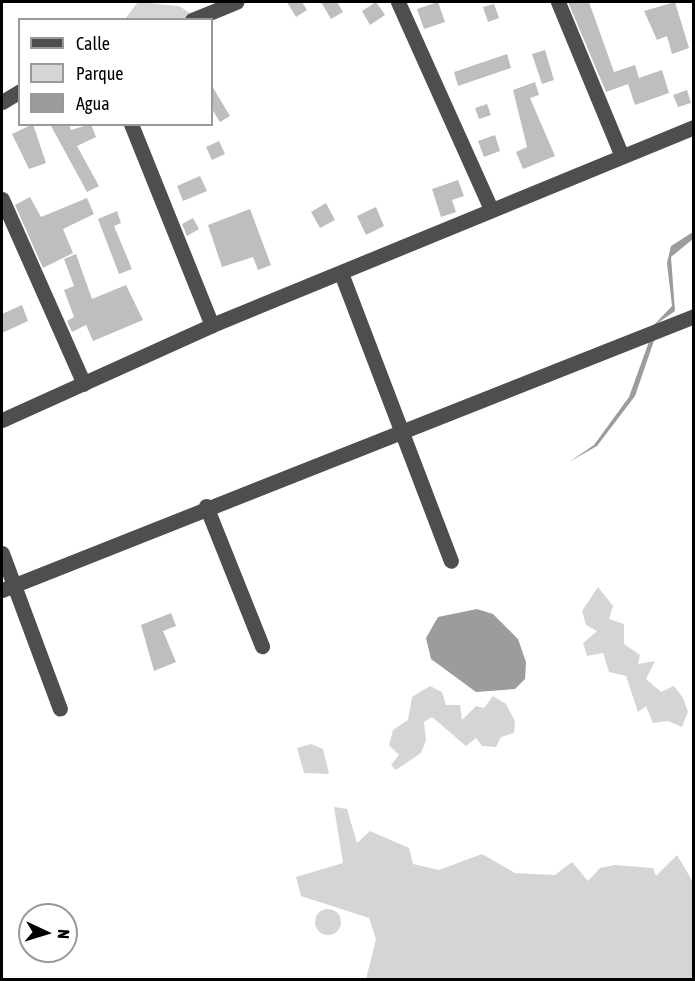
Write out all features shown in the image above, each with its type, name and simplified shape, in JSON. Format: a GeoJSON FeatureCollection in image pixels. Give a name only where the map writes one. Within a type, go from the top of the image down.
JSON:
{"type":"FeatureCollection","features":[{"type":"Feature","properties":{"kind":"street"},"geometry":{"type":"LineString","coordinates":[[197,18],[236,2]]}},
{"type":"Feature","properties":{"kind":"street"},"geometry":{"type":"LineString","coordinates":[[398,2],[492,209]]}},
{"type":"Feature","properties":{"kind":"street"},"geometry":{"type":"LineString","coordinates":[[558,2],[621,154]]}},
{"type":"Feature","properties":{"kind":"street"},"geometry":{"type":"LineString","coordinates":[[2,102],[18,92]]}},
{"type":"Feature","properties":{"kind":"street"},"geometry":{"type":"LineString","coordinates":[[132,126],[212,325]]}},
{"type":"Feature","properties":{"kind":"street"},"geometry":{"type":"LineString","coordinates":[[2,420],[212,325],[621,154],[693,127]]}},
{"type":"Feature","properties":{"kind":"street"},"geometry":{"type":"LineString","coordinates":[[2,200],[84,384]]}},
{"type":"Feature","properties":{"kind":"street"},"geometry":{"type":"LineString","coordinates":[[341,273],[451,561]]}},
{"type":"Feature","properties":{"kind":"street"},"geometry":{"type":"LineString","coordinates":[[8,587],[206,506],[402,432],[693,316]]}},
{"type":"Feature","properties":{"kind":"street"},"geometry":{"type":"LineString","coordinates":[[206,506],[262,646]]}},
{"type":"Feature","properties":{"kind":"street"},"geometry":{"type":"LineString","coordinates":[[2,553],[8,587],[60,709]]}},
{"type":"Feature","properties":{"kind":"green space"},"geometry":{"type":"Polygon","coordinates":[[[138,2],[179,6],[190,13],[190,18],[126,18],[138,2]]]}},
{"type":"Feature","properties":{"kind":"green space"},"geometry":{"type":"Polygon","coordinates":[[[598,587],[613,606],[609,619],[624,624],[624,644],[640,655],[638,664],[655,661],[646,679],[661,692],[674,686],[683,698],[688,712],[682,727],[668,721],[653,723],[646,706],[638,712],[626,676],[609,672],[603,653],[587,656],[583,643],[597,631],[586,625],[582,611],[598,587]]]}},
{"type":"Feature","properties":{"kind":"green space"},"geometry":{"type":"Polygon","coordinates":[[[430,686],[442,692],[446,705],[460,705],[462,720],[476,706],[484,708],[493,696],[506,704],[515,721],[514,733],[501,737],[496,747],[482,746],[476,738],[466,746],[432,717],[424,722],[426,740],[421,753],[396,770],[391,765],[399,755],[389,745],[393,730],[408,720],[412,697],[430,686]]]}},
{"type":"Feature","properties":{"kind":"green space"},"geometry":{"type":"Polygon","coordinates":[[[311,744],[323,749],[329,774],[304,773],[297,748],[311,744]]]}},
{"type":"Feature","properties":{"kind":"green space"},"geometry":{"type":"Polygon","coordinates":[[[334,807],[347,809],[357,843],[370,831],[409,848],[413,864],[439,870],[482,854],[515,873],[555,875],[572,862],[588,881],[600,868],[615,865],[653,868],[656,876],[677,855],[693,882],[693,979],[366,979],[376,939],[369,918],[301,896],[296,877],[343,863],[334,807]]]}},
{"type":"Feature","properties":{"kind":"green space"},"geometry":{"type":"Polygon","coordinates":[[[328,909],[337,913],[341,922],[337,931],[328,935],[319,931],[315,922],[319,913],[328,909]]]}},
{"type":"Feature","properties":{"kind":"water"},"geometry":{"type":"Polygon","coordinates":[[[693,232],[693,239],[671,257],[675,311],[652,327],[672,306],[667,263],[671,246],[693,232]]]}},
{"type":"Feature","properties":{"kind":"water"},"geometry":{"type":"Polygon","coordinates":[[[656,335],[635,396],[597,446],[569,462],[594,445],[629,397],[651,336],[656,335]]]}},
{"type":"Feature","properties":{"kind":"water"},"geometry":{"type":"Polygon","coordinates":[[[477,609],[493,614],[518,639],[526,662],[525,679],[515,689],[476,692],[431,659],[426,638],[438,617],[477,609]]]}},
{"type":"Feature","properties":{"kind":"building"},"geometry":{"type":"Polygon","coordinates":[[[287,2],[302,2],[307,10],[296,17],[287,2]]]}},
{"type":"Feature","properties":{"kind":"building"},"geometry":{"type":"Polygon","coordinates":[[[321,2],[337,2],[343,12],[331,19],[321,2]]]}},
{"type":"Feature","properties":{"kind":"building"},"geometry":{"type":"Polygon","coordinates":[[[376,2],[385,15],[370,25],[362,11],[376,2]]]}},
{"type":"Feature","properties":{"kind":"building"},"geometry":{"type":"Polygon","coordinates":[[[438,2],[445,22],[424,29],[417,9],[438,2]]]}},
{"type":"Feature","properties":{"kind":"building"},"geometry":{"type":"Polygon","coordinates":[[[568,2],[589,2],[614,72],[635,65],[639,78],[662,70],[669,93],[635,105],[628,84],[606,92],[568,2]]]}},
{"type":"Feature","properties":{"kind":"building"},"geometry":{"type":"Polygon","coordinates":[[[675,2],[689,48],[672,54],[667,36],[657,40],[644,11],[675,2]]]}},
{"type":"Feature","properties":{"kind":"building"},"geometry":{"type":"Polygon","coordinates":[[[494,4],[499,18],[488,22],[483,7],[494,4]]]}},
{"type":"Feature","properties":{"kind":"building"},"geometry":{"type":"Polygon","coordinates":[[[545,50],[554,80],[542,84],[532,54],[545,50]]]}},
{"type":"Feature","properties":{"kind":"building"},"geometry":{"type":"Polygon","coordinates":[[[507,54],[511,68],[458,86],[454,72],[507,54]]]}},
{"type":"Feature","properties":{"kind":"building"},"geometry":{"type":"Polygon","coordinates":[[[535,82],[539,95],[530,98],[555,156],[523,169],[516,152],[527,147],[513,90],[535,82]]]}},
{"type":"Feature","properties":{"kind":"building"},"geometry":{"type":"Polygon","coordinates":[[[213,88],[230,116],[220,122],[213,111],[213,88]]]}},
{"type":"Feature","properties":{"kind":"building"},"geometry":{"type":"Polygon","coordinates":[[[687,90],[691,103],[678,107],[673,95],[687,90]]]}},
{"type":"Feature","properties":{"kind":"building"},"geometry":{"type":"Polygon","coordinates":[[[487,104],[491,115],[479,119],[475,108],[487,104]]]}},
{"type":"Feature","properties":{"kind":"building"},"geometry":{"type":"Polygon","coordinates":[[[34,126],[46,163],[29,169],[12,134],[34,126]]]}},
{"type":"Feature","properties":{"kind":"building"},"geometry":{"type":"Polygon","coordinates":[[[51,126],[70,126],[71,130],[92,126],[96,137],[77,146],[99,186],[87,192],[51,126]]]}},
{"type":"Feature","properties":{"kind":"building"},"geometry":{"type":"Polygon","coordinates":[[[495,135],[500,151],[484,157],[478,141],[495,135]]]}},
{"type":"Feature","properties":{"kind":"building"},"geometry":{"type":"Polygon","coordinates":[[[219,141],[225,154],[212,160],[206,147],[219,141]]]}},
{"type":"Feature","properties":{"kind":"building"},"geometry":{"type":"Polygon","coordinates":[[[200,176],[207,191],[183,201],[177,186],[200,176]]]}},
{"type":"Feature","properties":{"kind":"building"},"geometry":{"type":"Polygon","coordinates":[[[458,180],[464,196],[452,200],[456,212],[441,217],[432,189],[458,180]]]}},
{"type":"Feature","properties":{"kind":"building"},"geometry":{"type":"Polygon","coordinates":[[[30,197],[41,217],[87,198],[94,214],[63,229],[73,253],[43,268],[15,205],[30,197]]]}},
{"type":"Feature","properties":{"kind":"building"},"geometry":{"type":"Polygon","coordinates":[[[326,203],[335,220],[320,228],[311,212],[326,203]]]}},
{"type":"Feature","properties":{"kind":"building"},"geometry":{"type":"Polygon","coordinates":[[[376,207],[384,226],[366,235],[357,216],[376,207]]]}},
{"type":"Feature","properties":{"kind":"building"},"geometry":{"type":"Polygon","coordinates":[[[250,209],[271,265],[258,270],[253,257],[222,267],[208,225],[250,209]]]}},
{"type":"Feature","properties":{"kind":"building"},"geometry":{"type":"Polygon","coordinates":[[[117,211],[121,223],[114,226],[132,269],[119,274],[98,219],[117,211]]]}},
{"type":"Feature","properties":{"kind":"building"},"geometry":{"type":"Polygon","coordinates":[[[193,218],[199,229],[187,236],[182,224],[193,218]]]}},
{"type":"Feature","properties":{"kind":"building"},"geometry":{"type":"Polygon","coordinates":[[[76,254],[92,299],[126,285],[143,320],[93,341],[86,325],[72,332],[67,321],[74,317],[64,290],[74,286],[64,259],[76,254]]]}},
{"type":"Feature","properties":{"kind":"building"},"geometry":{"type":"Polygon","coordinates":[[[22,305],[28,321],[2,333],[2,314],[22,305]]]}},
{"type":"Feature","properties":{"kind":"building"},"geometry":{"type":"Polygon","coordinates":[[[171,613],[176,626],[163,631],[176,662],[154,671],[141,625],[171,613]]]}}]}
